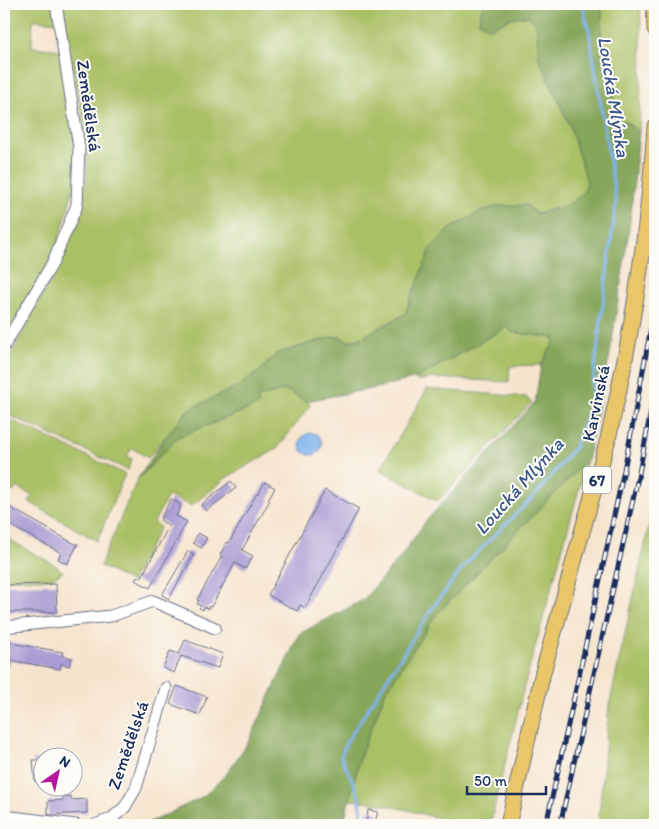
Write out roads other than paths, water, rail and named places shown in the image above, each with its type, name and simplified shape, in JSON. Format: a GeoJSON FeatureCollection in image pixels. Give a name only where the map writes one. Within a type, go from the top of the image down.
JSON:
{"type":"FeatureCollection","features":[{"type":"Feature","properties":{"kind":"main road"},"geometry":{"type":"LineString","coordinates":[[654,4],[655,29]]}},
{"type":"Feature","properties":{"kind":"main road","name":"Karvinská"},"geometry":{"type":"LineString","coordinates":[[508,825],[543,672],[617,403],[644,241],[655,128]]}},
{"type":"Feature","properties":{"kind":"street","name":"Zemědělská"},"geometry":{"type":"LineString","coordinates":[[4,346],[52,264],[77,205],[79,147],[56,4]]}},
{"type":"Feature","properties":{"kind":"street"},"geometry":{"type":"LineString","coordinates":[[4,627],[111,616],[153,601],[215,628]]}},
{"type":"Feature","properties":{"kind":"street","name":"Zemědělská"},"geometry":{"type":"LineString","coordinates":[[95,825],[111,819],[125,807],[136,788],[166,688]]}},
{"type":"Feature","properties":{"kind":"street"},"geometry":{"type":"LineString","coordinates":[[4,816],[76,825]]}},
{"type":"Feature","properties":{"kind":"water"},"geometry":{"type":"Polygon","coordinates":[[[311,433],[319,436],[322,444],[319,452],[311,455],[303,452],[300,444],[303,436],[311,433]]]}},
{"type":"Feature","properties":{"kind":"waterway","name":"Loucká Mlýnka"},"geometry":{"type":"LineString","coordinates":[[360,825],[362,817],[359,799],[353,781],[341,757],[346,743],[431,610],[463,567],[538,492],[575,447],[590,406],[616,202],[589,30],[582,4]]}},
{"type":"Feature","properties":{"kind":"railway"},"geometry":{"type":"LineString","coordinates":[[546,825],[624,470],[655,307]]}},
{"type":"Feature","properties":{"kind":"railway"},"geometry":{"type":"LineString","coordinates":[[560,825],[639,473],[655,390]]}}]}
